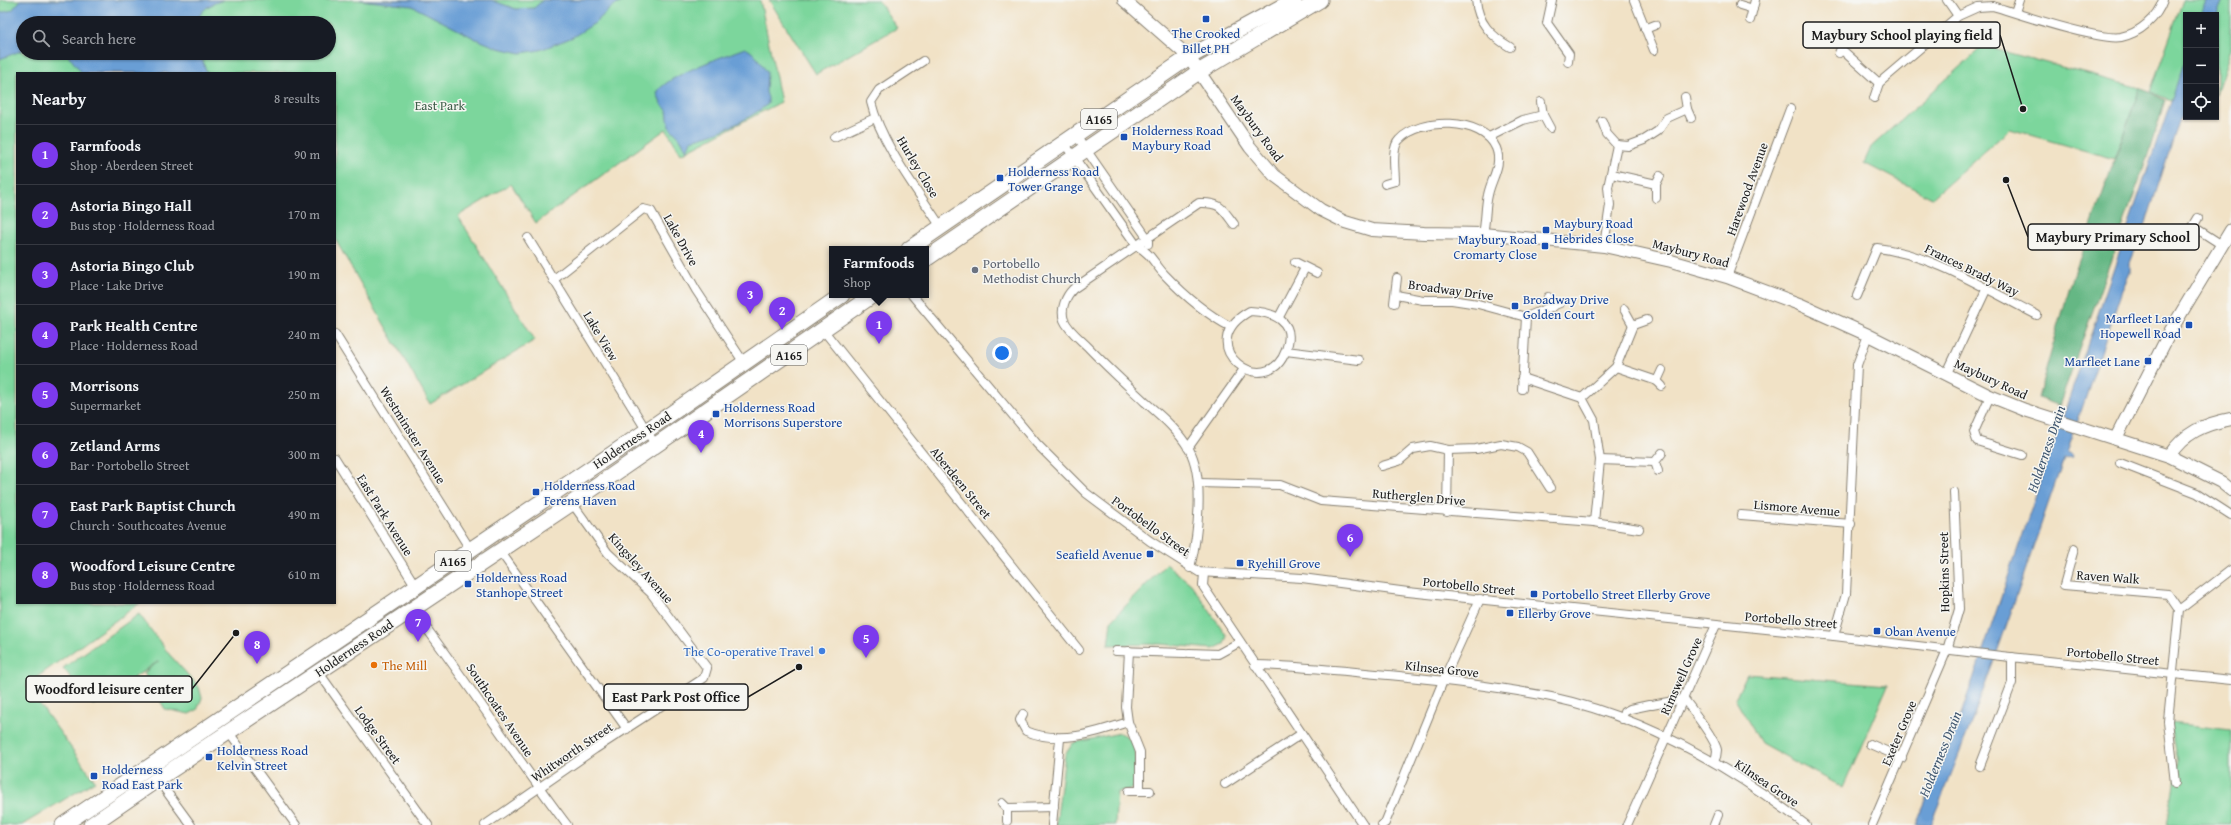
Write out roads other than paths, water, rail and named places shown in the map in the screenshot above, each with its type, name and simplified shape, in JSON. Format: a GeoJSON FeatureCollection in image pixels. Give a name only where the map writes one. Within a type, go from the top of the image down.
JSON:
{"type":"FeatureCollection","features":[{"type":"Feature","properties":{"kind":"highway","name":"A165"},"geometry":{"type":"LineString","coordinates":[[913,246],[1189,57],[1294,0]]}},
{"type":"Feature","properties":{"kind":"highway","name":"A165"},"geometry":{"type":"LineString","coordinates":[[929,257],[1200,71],[1311,2]]}},
{"type":"Feature","properties":{"kind":"highway","name":"Holderness Road"},"geometry":{"type":"LineString","coordinates":[[92,825],[219,719],[415,585],[646,431],[838,298]]}},
{"type":"Feature","properties":{"kind":"highway","name":"Holderness Road"},"geometry":{"type":"LineString","coordinates":[[72,822],[154,773],[229,732],[572,503],[870,298]]}},
{"type":"Feature","properties":{"kind":"street","name":"Maybury Road"},"geometry":{"type":"LineString","coordinates":[[1124,0],[1189,57],[1200,71],[1250,147],[1274,175],[1321,210],[1345,222],[1372,230],[1424,234],[1483,234],[1604,246],[1671,261],[1727,277],[1799,304],[1947,373],[1990,396],[2051,418],[2116,438]]}},
{"type":"Feature","properties":{"kind":"street"},"geometry":{"type":"LineString","coordinates":[[1476,0],[1479,16],[1488,32],[1511,48]]}},
{"type":"Feature","properties":{"kind":"street"},"geometry":{"type":"LineString","coordinates":[[1552,0],[1547,23],[1570,54],[1568,62]]}},
{"type":"Feature","properties":{"kind":"street"},"geometry":{"type":"LineString","coordinates":[[1634,0],[1654,50]]}},
{"type":"Feature","properties":{"kind":"street"},"geometry":{"type":"LineString","coordinates":[[1750,20],[1756,0]]}},
{"type":"Feature","properties":{"kind":"street"},"geometry":{"type":"LineString","coordinates":[[1947,0],[1958,16]]}},
{"type":"Feature","properties":{"kind":"street"},"geometry":{"type":"LineString","coordinates":[[2015,12],[2019,0]]}},
{"type":"Feature","properties":{"kind":"street"},"geometry":{"type":"LineString","coordinates":[[1874,98],[1879,84],[1958,16],[1978,7],[1994,6],[2100,36],[2121,37],[2143,28],[2159,10],[2163,0]]}},
{"type":"Feature","properties":{"kind":"street"},"geometry":{"type":"LineString","coordinates":[[1740,5],[1753,9]]}},
{"type":"Feature","properties":{"kind":"street"},"geometry":{"type":"LineString","coordinates":[[1645,29],[1656,25]]}},
{"type":"Feature","properties":{"kind":"street"},"geometry":{"type":"LineString","coordinates":[[1843,32],[1840,51],[1879,84]]}},
{"type":"Feature","properties":{"kind":"street","name":"Hurley Close"},"geometry":{"type":"LineString","coordinates":[[923,61],[879,90],[871,102],[875,118],[905,172],[941,227]]}},
{"type":"Feature","properties":{"kind":"street"},"geometry":{"type":"LineString","coordinates":[[1685,97],[1687,109],[1691,118]]}},
{"type":"Feature","properties":{"kind":"street"},"geometry":{"type":"LineString","coordinates":[[1541,102],[1543,115],[1550,128]]}},
{"type":"Feature","properties":{"kind":"street"},"geometry":{"type":"LineString","coordinates":[[1602,127],[1618,145],[1628,146],[1644,140],[1658,131],[1667,118],[1687,109]]}},
{"type":"Feature","properties":{"kind":"street","name":"Harewood Avenue"},"geometry":{"type":"LineString","coordinates":[[1727,277],[1790,109]]}},
{"type":"Feature","properties":{"kind":"street"},"geometry":{"type":"LineString","coordinates":[[1489,137],[1523,120],[1543,115]]}},
{"type":"Feature","properties":{"kind":"street"},"geometry":{"type":"LineString","coordinates":[[834,137],[875,118]]}},
{"type":"Feature","properties":{"kind":"street"},"geometry":{"type":"LineString","coordinates":[[1385,184],[1395,181],[1396,145],[1399,139],[1413,131],[1436,124],[1457,123],[1489,137],[1496,149],[1498,170],[1488,194],[1483,234]]}},
{"type":"Feature","properties":{"kind":"street"},"geometry":{"type":"LineString","coordinates":[[1070,139],[1137,246],[1148,252],[1164,274],[1195,303],[1218,320],[1231,327]]}},
{"type":"Feature","properties":{"kind":"street"},"geometry":{"type":"LineString","coordinates":[[1070,139],[1079,153],[1148,239],[1148,252]]}},
{"type":"Feature","properties":{"kind":"street"},"geometry":{"type":"LineString","coordinates":[[1604,246],[1610,206],[1608,187],[1618,145]]}},
{"type":"Feature","properties":{"kind":"street"},"geometry":{"type":"LineString","coordinates":[[1612,174],[1656,184]]}},
{"type":"Feature","properties":{"kind":"street"},"geometry":{"type":"LineString","coordinates":[[1656,198],[1656,184],[1660,176]]}},
{"type":"Feature","properties":{"kind":"street"},"geometry":{"type":"LineString","coordinates":[[1190,568],[1195,534],[1199,483],[1197,470],[1188,448],[1173,427],[1106,366],[1073,332],[1064,319],[1064,306],[1068,294],[1199,203],[1211,203],[1222,207],[1230,213],[1234,224]]}},
{"type":"Feature","properties":{"kind":"street","name":"Lake Drive"},"geometry":{"type":"LineString","coordinates":[[553,280],[643,209],[651,211],[696,290],[744,363]]}},
{"type":"Feature","properties":{"kind":"street"},"geometry":{"type":"LineString","coordinates":[[2188,235],[2198,218]]}},
{"type":"Feature","properties":{"kind":"street"},"geometry":{"type":"LineString","coordinates":[[2194,227],[2222,245]]}},
{"type":"Feature","properties":{"kind":"street"},"geometry":{"type":"LineString","coordinates":[[2231,230],[2171,330],[2116,438],[2168,456],[2221,482],[2231,490]]}},
{"type":"Feature","properties":{"kind":"street","name":"Lake View"},"geometry":{"type":"LineString","coordinates":[[528,238],[605,366],[656,446]]}},
{"type":"Feature","properties":{"kind":"street","name":"Frances Brady Way"},"geometry":{"type":"LineString","coordinates":[[1857,296],[1877,248],[1897,250],[1932,262],[2036,315]]}},
{"type":"Feature","properties":{"kind":"street"},"geometry":{"type":"LineString","coordinates":[[1295,262],[1316,273]]}},
{"type":"Feature","properties":{"kind":"street"},"geometry":{"type":"LineString","coordinates":[[1279,317],[1305,268]]}},
{"type":"Feature","properties":{"kind":"street","name":"Broadway Drive"},"geometry":{"type":"LineString","coordinates":[[1397,278],[1395,299],[1452,300],[1478,304],[1526,317]]}},
{"type":"Feature","properties":{"kind":"street"},"geometry":{"type":"LineString","coordinates":[[1947,373],[1986,290]]}},
{"type":"Feature","properties":{"kind":"street"},"geometry":{"type":"LineString","coordinates":[[1522,389],[1526,317],[1557,305],[1548,296]]}},
{"type":"Feature","properties":{"kind":"street","name":"Portobello Street"},"geometry":{"type":"LineString","coordinates":[[915,298],[1037,444],[1086,493],[1150,541],[1190,568],[1204,573],[1302,578],[1716,625],[1834,636],[2001,656],[2231,680]]}},
{"type":"Feature","properties":{"kind":"street"},"geometry":{"type":"LineString","coordinates":[[1624,309],[1633,325]]}},
{"type":"Feature","properties":{"kind":"street"},"geometry":{"type":"LineString","coordinates":[[1250,311],[1265,312],[1279,317],[1286,327],[1288,335],[1286,351],[1277,363],[1266,370],[1244,369],[1233,361],[1229,350],[1227,338],[1231,327],[1239,317],[1250,311]]}},
{"type":"Feature","properties":{"kind":"street"},"geometry":{"type":"LineString","coordinates":[[1582,398],[1616,367],[1633,325],[1647,320]]}},
{"type":"Feature","properties":{"kind":"street","name":"Aberdeen Street"},"geometry":{"type":"LineString","coordinates":[[824,331],[1079,650]]}},
{"type":"Feature","properties":{"kind":"street"},"geometry":{"type":"LineString","coordinates":[[1834,636],[1846,594],[1851,524],[1857,366],[1868,335]]}},
{"type":"Feature","properties":{"kind":"street","name":"Westminster Avenue"},"geometry":{"type":"LineString","coordinates":[[336,336],[470,549]]}},
{"type":"Feature","properties":{"kind":"street"},"geometry":{"type":"LineString","coordinates":[[1286,351],[1359,360]]}},
{"type":"Feature","properties":{"kind":"street"},"geometry":{"type":"LineString","coordinates":[[1616,367],[1660,384],[1662,370]]}},
{"type":"Feature","properties":{"kind":"street"},"geometry":{"type":"LineString","coordinates":[[1188,448],[1244,369]]}},
{"type":"Feature","properties":{"kind":"street"},"geometry":{"type":"LineString","coordinates":[[1522,378],[1582,398],[1594,420],[1600,460],[1594,522]]}},
{"type":"Feature","properties":{"kind":"street"},"geometry":{"type":"LineString","coordinates":[[1990,396],[1974,432],[1977,441],[2022,455]]}},
{"type":"Feature","properties":{"kind":"street"},"geometry":{"type":"LineString","coordinates":[[2168,456],[2177,443],[2191,432],[2203,426],[2231,419]]}},
{"type":"Feature","properties":{"kind":"street"},"geometry":{"type":"LineString","coordinates":[[1382,466],[1399,461],[1413,449],[1430,446],[1448,450],[1476,449],[1501,444],[1518,447],[1527,452],[1550,488]]}},
{"type":"Feature","properties":{"kind":"street"},"geometry":{"type":"LineString","coordinates":[[1447,512],[1448,450]]}},
{"type":"Feature","properties":{"kind":"street"},"geometry":{"type":"LineString","coordinates":[[1658,471],[1656,462],[1662,453]]}},
{"type":"Feature","properties":{"kind":"street","name":"East Park Avenue"},"geometry":{"type":"LineString","coordinates":[[336,460],[415,585]]}},
{"type":"Feature","properties":{"kind":"street"},"geometry":{"type":"LineString","coordinates":[[1600,460],[1656,462]]}},
{"type":"Feature","properties":{"kind":"street"},"geometry":{"type":"LineString","coordinates":[[2120,463],[2197,493],[2231,516]]}},
{"type":"Feature","properties":{"kind":"street","name":"Rutherglen Drive"},"geometry":{"type":"LineString","coordinates":[[1199,483],[1280,485],[1321,501],[1447,512],[1594,522],[1639,529]]}},
{"type":"Feature","properties":{"kind":"street","name":"Hopkins Street"},"geometry":{"type":"LineString","coordinates":[[1948,650],[1959,609],[1954,492]]}},
{"type":"Feature","properties":{"kind":"street","name":"Kingsley Avenue"},"geometry":{"type":"LineString","coordinates":[[572,503],[608,553],[651,593],[707,668]]}},
{"type":"Feature","properties":{"kind":"street","name":"Lismore Avenue"},"geometry":{"type":"LineString","coordinates":[[1741,515],[1851,524]]}},
{"type":"Feature","properties":{"kind":"street","name":"Raven Walk"},"geometry":{"type":"LineString","coordinates":[[2074,549],[2064,586],[2168,594],[2179,610]]}},
{"type":"Feature","properties":{"kind":"street"},"geometry":{"type":"LineString","coordinates":[[500,551],[627,729]]}},
{"type":"Feature","properties":{"kind":"street"},"geometry":{"type":"LineString","coordinates":[[2175,783],[2168,721],[2179,610],[2231,570]]}},
{"type":"Feature","properties":{"kind":"street"},"geometry":{"type":"LineString","coordinates":[[1204,573],[1203,586],[1255,666],[1363,825]]}},
{"type":"Feature","properties":{"kind":"street"},"geometry":{"type":"LineString","coordinates":[[1382,825],[1385,823],[1443,681],[1480,599]]}},
{"type":"Feature","properties":{"kind":"street","name":"Southcoates Avenue"},"geometry":{"type":"LineString","coordinates":[[412,609],[448,656],[539,788],[567,825]]}},
{"type":"Feature","properties":{"kind":"street","name":"Rimswell Grove"},"geometry":{"type":"LineString","coordinates":[[1627,825],[1716,625]]}},
{"type":"Feature","properties":{"kind":"street"},"geometry":{"type":"LineString","coordinates":[[1116,651],[1218,654],[1240,642]]}},
{"type":"Feature","properties":{"kind":"street","name":"Exeter Grove"},"geometry":{"type":"LineString","coordinates":[[1872,825],[1948,650]]}},
{"type":"Feature","properties":{"kind":"street"},"geometry":{"type":"LineString","coordinates":[[1129,651],[1125,690],[1128,722],[1140,752],[1140,791]]}},
{"type":"Feature","properties":{"kind":"street"},"geometry":{"type":"LineString","coordinates":[[1980,766],[2012,683],[2012,657]]}},
{"type":"Feature","properties":{"kind":"street","name":"Lodge Street"},"geometry":{"type":"LineString","coordinates":[[309,658],[428,825]]}},
{"type":"Feature","properties":{"kind":"street","name":"Kilnsea Grove"},"geometry":{"type":"LineString","coordinates":[[1255,666],[1294,666],[1443,681],[1553,698],[1622,719],[1667,737],[1714,762],[1749,784],[1806,825]]}},
{"type":"Feature","properties":{"kind":"street","name":"Whitworth Street"},"geometry":{"type":"LineString","coordinates":[[485,825],[704,678],[707,668]]}},
{"type":"Feature","properties":{"kind":"street"},"geometry":{"type":"LineString","coordinates":[[1622,719],[1624,712],[1630,708],[1684,699],[1695,713],[1717,748],[1717,755],[1714,762]]}},
{"type":"Feature","properties":{"kind":"street"},"geometry":{"type":"LineString","coordinates":[[1023,714],[1019,727],[1035,735],[1060,739],[1128,722]]}},
{"type":"Feature","properties":{"kind":"street"},"geometry":{"type":"LineString","coordinates":[[219,719],[296,825]]}},
{"type":"Feature","properties":{"kind":"street"},"geometry":{"type":"LineString","coordinates":[[1225,784],[1301,734]]}},
{"type":"Feature","properties":{"kind":"street"},"geometry":{"type":"LineString","coordinates":[[1052,825],[1060,739]]}},
{"type":"Feature","properties":{"kind":"street"},"geometry":{"type":"LineString","coordinates":[[1870,744],[1902,758]]}},
{"type":"Feature","properties":{"kind":"street"},"geometry":{"type":"LineString","coordinates":[[154,773],[191,825]]}},
{"type":"Feature","properties":{"kind":"street"},"geometry":{"type":"LineString","coordinates":[[1129,791],[1150,791]]}},
{"type":"Feature","properties":{"kind":"street"},"geometry":{"type":"LineString","coordinates":[[1006,821],[1004,805],[1054,807]]}},
{"type":"Feature","properties":{"kind":"street"},"geometry":{"type":"LineString","coordinates":[[1714,825],[1718,815]]}},
{"type":"Feature","properties":{"kind":"water"},"geometry":{"type":"Polygon","coordinates":[[[21,0],[224,0],[214,3],[203,11],[200,16],[16,16],[16,53],[0,59],[0,13],[12,10],[21,0]]]}},
{"type":"Feature","properties":{"kind":"water"},"geometry":{"type":"Polygon","coordinates":[[[360,0],[491,0],[516,9],[534,8],[543,0],[627,0],[613,6],[595,23],[573,37],[540,50],[521,53],[498,48],[476,39],[412,6],[360,0]]]}},
{"type":"Feature","properties":{"kind":"water"},"geometry":{"type":"Polygon","coordinates":[[[2206,0],[2223,0],[2218,12],[2202,12],[2206,0]]]}},
{"type":"Feature","properties":{"kind":"water"},"geometry":{"type":"Polygon","coordinates":[[[745,48],[755,55],[767,72],[766,92],[768,104],[731,126],[712,134],[691,140],[687,151],[680,138],[669,127],[667,110],[661,104],[657,93],[671,80],[696,67],[745,48]]]}},
{"type":"Feature","properties":{"kind":"water"},"geometry":{"type":"Polygon","coordinates":[[[72,60],[202,60],[207,72],[81,72],[72,60]]]}},
{"type":"Feature","properties":{"kind":"water"},"geometry":{"type":"Polygon","coordinates":[[[2183,66],[2183,109],[2146,223],[2130,263],[2130,273],[2122,290],[2067,453],[2072,454],[2073,457],[2064,458],[1984,689],[1930,825],[1916,825],[1957,726],[2183,66]]]}},
{"type":"Feature","properties":{"kind":"place","name":"The Crooked Billet PH"},"geometry":{"type":"Point","coordinates":[1206,19]}},
{"type":"Feature","properties":{"kind":"place","name":"Maybury School playing field"},"geometry":{"type":"Point","coordinates":[2023,109]}},
{"type":"Feature","properties":{"kind":"place","name":"Holderness Road Maybury Road"},"geometry":{"type":"Point","coordinates":[1124,137]}},
{"type":"Feature","properties":{"kind":"place","name":"Holderness Road Tower Grange"},"geometry":{"type":"Point","coordinates":[1000,178]}},
{"type":"Feature","properties":{"kind":"place","name":"Maybury Primary School"},"geometry":{"type":"Point","coordinates":[2006,180]}},
{"type":"Feature","properties":{"kind":"place","name":"Maybury Road Hebrides Close"},"geometry":{"type":"Point","coordinates":[1546,230]}},
{"type":"Feature","properties":{"kind":"place","name":"Maybury Road Cromarty Close"},"geometry":{"type":"Point","coordinates":[1545,246]}},
{"type":"Feature","properties":{"kind":"place","name":"Portobello Methodist Church"},"geometry":{"type":"Point","coordinates":[975,270]}},
{"type":"Feature","properties":{"kind":"place","name":"Broadway Drive Golden Court"},"geometry":{"type":"Point","coordinates":[1515,306]}},
{"type":"Feature","properties":{"kind":"place","name":"Astoria Bingo Club"},"geometry":{"type":"Point","coordinates":[750,314]}},
{"type":"Feature","properties":{"kind":"place","name":"Marfleet Lane Hopewell Road"},"geometry":{"type":"Point","coordinates":[2189,325]}},
{"type":"Feature","properties":{"kind":"place","name":"Astoria Bingo Hall"},"geometry":{"type":"Point","coordinates":[782,330]}},
{"type":"Feature","properties":{"kind":"place","name":"Farmfoods"},"geometry":{"type":"Point","coordinates":[879,344]}},
{"type":"Feature","properties":{"kind":"place","name":"Marfleet Lane"},"geometry":{"type":"Point","coordinates":[2148,361]}},
{"type":"Feature","properties":{"kind":"place","name":"Holderness Road Morrisons Superstore"},"geometry":{"type":"Point","coordinates":[716,414]}},
{"type":"Feature","properties":{"kind":"place","name":"Park Health Centre"},"geometry":{"type":"Point","coordinates":[701,453]}},
{"type":"Feature","properties":{"kind":"place","name":"Holderness Road Ferens Haven"},"geometry":{"type":"Point","coordinates":[536,492]}},
{"type":"Feature","properties":{"kind":"place","name":"Seafield Avenue"},"geometry":{"type":"Point","coordinates":[1150,554]}},
{"type":"Feature","properties":{"kind":"place","name":"Zetland Arms"},"geometry":{"type":"Point","coordinates":[1350,557]}},
{"type":"Feature","properties":{"kind":"place","name":"Ryehill Grove"},"geometry":{"type":"Point","coordinates":[1240,563]}},
{"type":"Feature","properties":{"kind":"place","name":"Holderness Road Stanhope Street"},"geometry":{"type":"Point","coordinates":[468,584]}},
{"type":"Feature","properties":{"kind":"place","name":"Portobello Street Ellerby Grove"},"geometry":{"type":"Point","coordinates":[1534,594]}},
{"type":"Feature","properties":{"kind":"place","name":"Ellerby Grove"},"geometry":{"type":"Point","coordinates":[1510,613]}},
{"type":"Feature","properties":{"kind":"place","name":"Oban Avenue"},"geometry":{"type":"Point","coordinates":[1877,631]}},
{"type":"Feature","properties":{"kind":"place","name":"Woodford leisure center"},"geometry":{"type":"Point","coordinates":[236,633]}},
{"type":"Feature","properties":{"kind":"place","name":"East Park Baptist Church"},"geometry":{"type":"Point","coordinates":[418,642]}},
{"type":"Feature","properties":{"kind":"place","name":"The Co-operative Travel"},"geometry":{"type":"Point","coordinates":[822,651]}},
{"type":"Feature","properties":{"kind":"place","name":"Morrisons"},"geometry":{"type":"Point","coordinates":[866,658]}},
{"type":"Feature","properties":{"kind":"place","name":"Woodford Leisure Centre"},"geometry":{"type":"Point","coordinates":[257,664]}},
{"type":"Feature","properties":{"kind":"place","name":"The Mill"},"geometry":{"type":"Point","coordinates":[374,665]}},
{"type":"Feature","properties":{"kind":"place","name":"East Park Post Office"},"geometry":{"type":"Point","coordinates":[799,667]}},
{"type":"Feature","properties":{"kind":"place","name":"Holderness Road Kelvin Street"},"geometry":{"type":"Point","coordinates":[209,757]}},
{"type":"Feature","properties":{"kind":"place","name":"Holderness Road East Park"},"geometry":{"type":"Point","coordinates":[94,776]}},
{"type":"Feature","properties":{"kind":"park label","name":"East Park"},"geometry":{"type":"Point","coordinates":[440,105]}},
{"type":"Feature","properties":{"kind":"water label","name":"Holderness Drain"},"geometry":{"type":"Point","coordinates":[2046,449]}},
{"type":"Feature","properties":{"kind":"water label","name":"Holderness Drain"},"geometry":{"type":"Point","coordinates":[1940,754]}}]}
